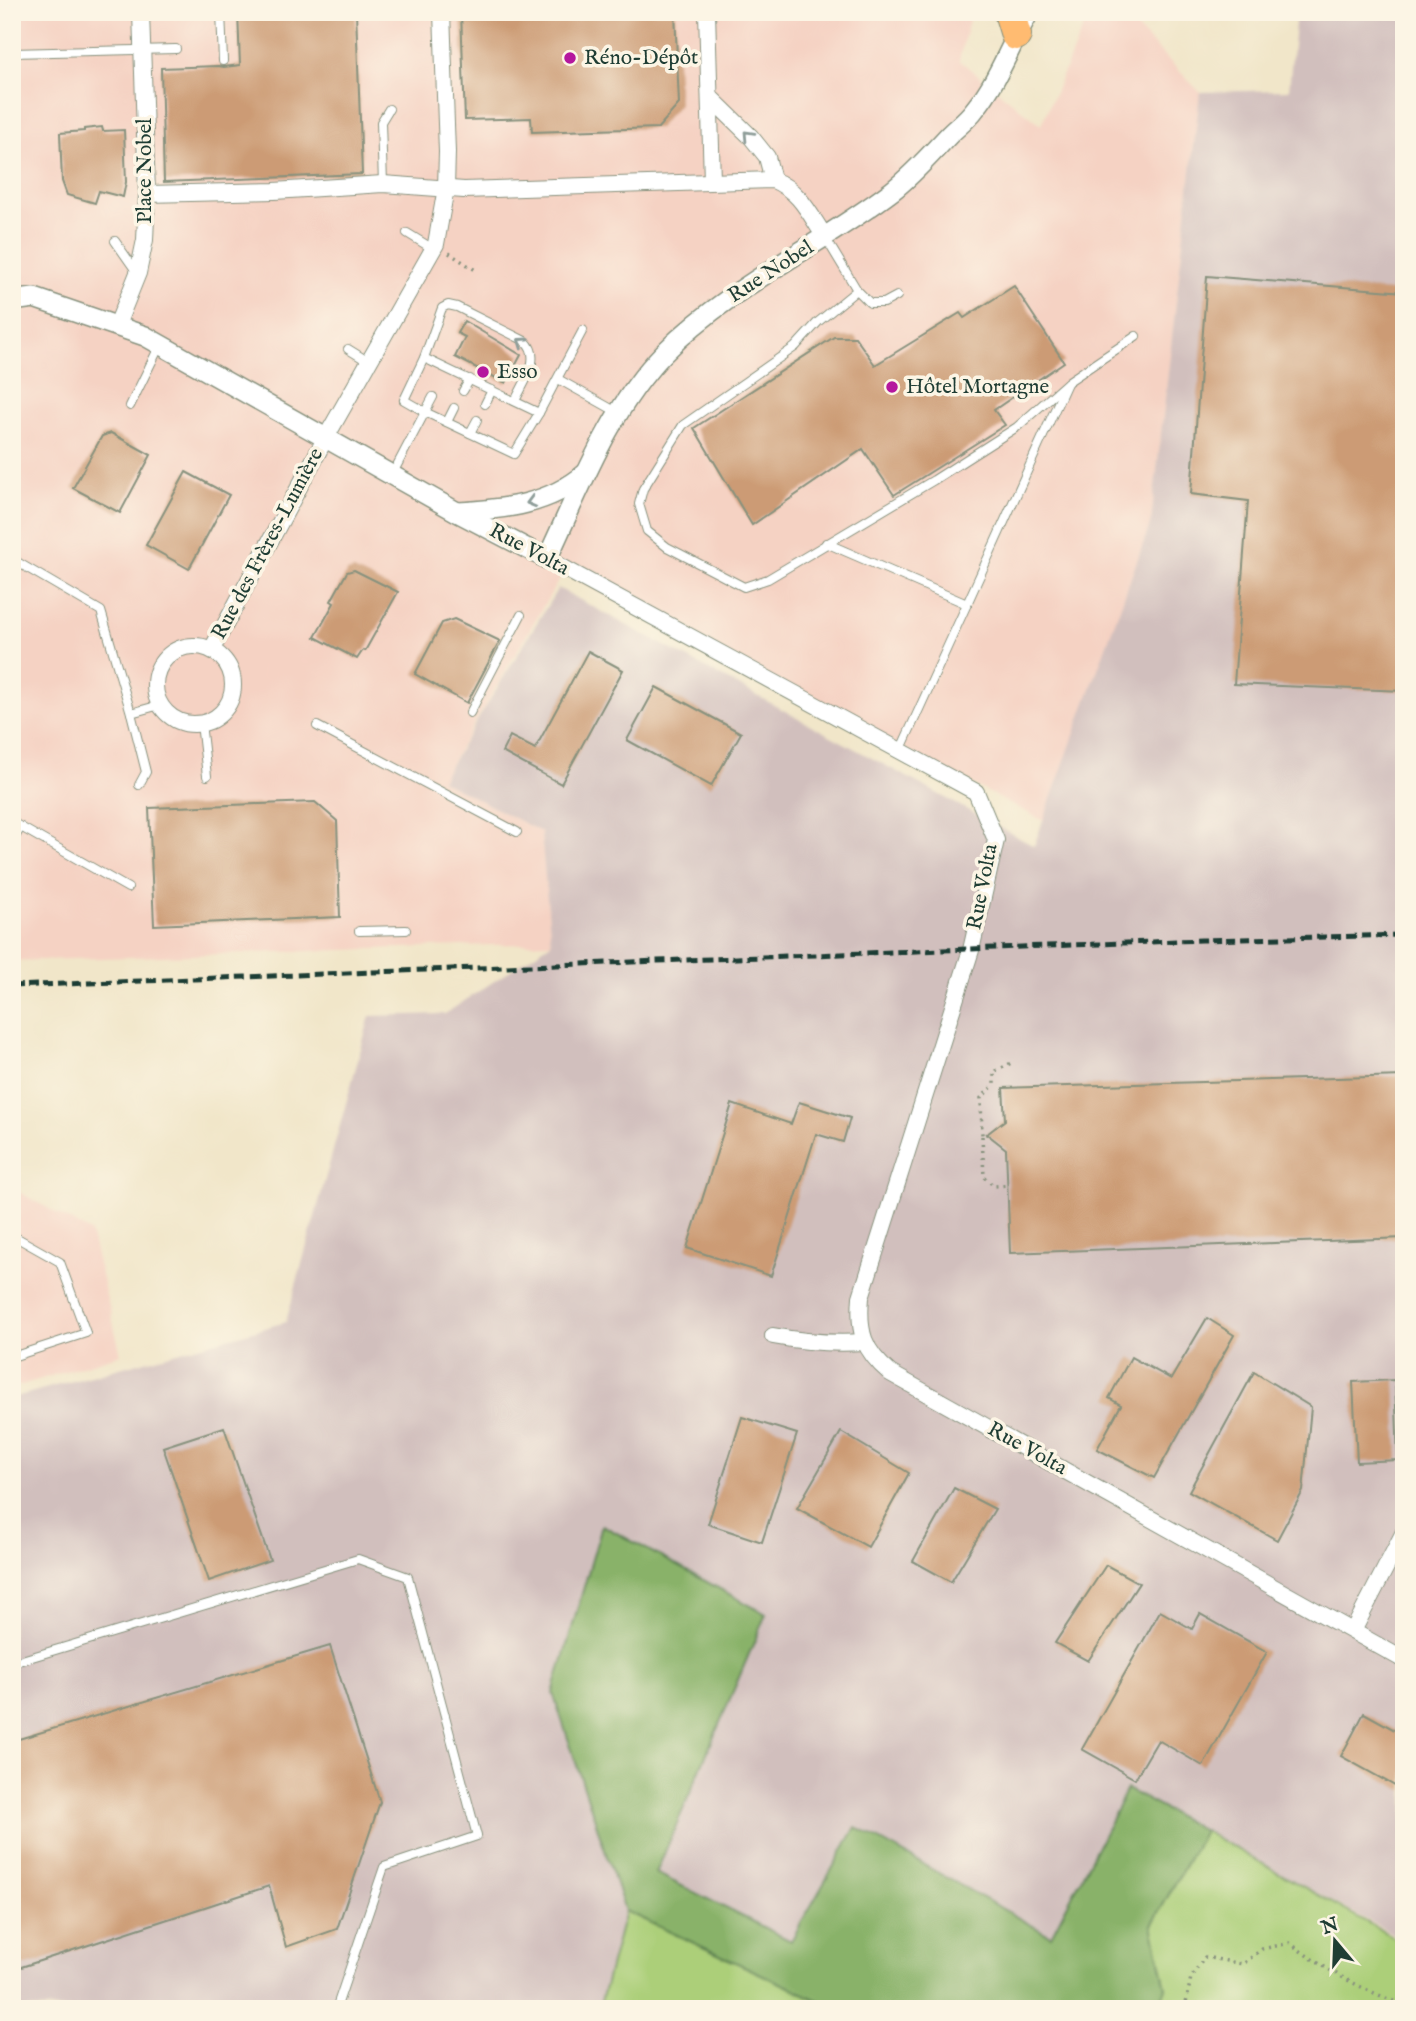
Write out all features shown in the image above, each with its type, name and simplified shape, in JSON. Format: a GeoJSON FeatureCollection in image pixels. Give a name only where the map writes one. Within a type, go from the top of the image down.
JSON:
{"type":"FeatureCollection","features":[{"type":"Feature","properties":{"kind":"street","name":"Place Nobel"},"geometry":{"type":"LineString","coordinates":[[117,325],[138,273],[145,240],[147,194],[141,12]]}},
{"type":"Feature","properties":{"kind":"street","name":"Rue des Frères-Lumière"},"geometry":{"type":"LineString","coordinates":[[212,649],[325,439],[434,247],[446,188],[442,12]]}},
{"type":"Feature","properties":{"kind":"street"},"geometry":{"type":"LineString","coordinates":[[707,12],[712,181]]}},
{"type":"Feature","properties":{"kind":"street","name":"Rue Nobel"},"geometry":{"type":"LineString","coordinates":[[547,559],[617,412],[644,375],[697,324],[738,293],[893,190],[974,111],[1018,20]]}},
{"type":"Feature","properties":{"kind":"street"},"geometry":{"type":"LineString","coordinates":[[711,98],[751,137],[767,157],[773,180]]}},
{"type":"Feature","properties":{"kind":"street"},"geometry":{"type":"LineString","coordinates":[[147,194],[274,191],[383,184],[464,190],[773,180],[788,186],[799,197],[825,237]]}},
{"type":"Feature","properties":{"kind":"street","name":"Rue Volta"},"geometry":{"type":"LineString","coordinates":[[12,301],[34,298],[117,325],[160,345],[391,476],[976,792],[996,839],[971,950],[862,1297],[859,1319],[864,1342],[874,1360],[890,1373],[1404,1660]]}},
{"type":"Feature","properties":{"kind":"street"},"geometry":{"type":"LineString","coordinates":[[457,512],[501,510],[540,500],[570,487],[590,470]]}},
{"type":"Feature","properties":{"kind":"street"},"geometry":{"type":"LineString","coordinates":[[199,645],[212,649],[229,667],[233,680],[233,692],[228,704],[220,714],[201,723],[184,723],[172,718],[156,697],[154,684],[163,660],[173,651],[186,646],[199,645]]}},
{"type":"Feature","properties":{"kind":"street"},"geometry":{"type":"LineString","coordinates":[[773,1336],[830,1344],[864,1342]]}},
{"type":"Feature","properties":{"kind":"street"},"geometry":{"type":"LineString","coordinates":[[1353,1631],[1404,1532]]}},
{"type":"Feature","properties":{"kind":"lane"},"geometry":{"type":"LineString","coordinates":[[221,12],[223,61]]}},
{"type":"Feature","properties":{"kind":"lane"},"geometry":{"type":"LineString","coordinates":[[12,53],[176,49]]}},
{"type":"Feature","properties":{"kind":"lane"},"geometry":{"type":"LineString","coordinates":[[383,184],[381,122],[389,109]]}},
{"type":"Feature","properties":{"kind":"lane"},"geometry":{"type":"LineString","coordinates":[[407,233],[434,247]]}},
{"type":"Feature","properties":{"kind":"lane"},"geometry":{"type":"LineString","coordinates":[[825,237],[857,290],[870,303],[884,303],[897,296]]}},
{"type":"Feature","properties":{"kind":"lane"},"geometry":{"type":"LineString","coordinates":[[115,241],[138,273]]}},
{"type":"Feature","properties":{"kind":"lane"},"geometry":{"type":"LineString","coordinates":[[857,290],[825,315],[796,347],[684,425],[643,489],[639,504],[648,531],[667,547],[744,587],[768,579],[1017,427],[1069,381],[1136,336]]}},
{"type":"Feature","properties":{"kind":"lane"},"geometry":{"type":"LineString","coordinates":[[515,401],[534,358],[532,348],[525,341],[457,307],[448,305],[442,308],[424,358],[404,400],[514,454],[583,330]]}},
{"type":"Feature","properties":{"kind":"lane"},"geometry":{"type":"LineString","coordinates":[[130,406],[160,345]]}},
{"type":"Feature","properties":{"kind":"lane"},"geometry":{"type":"LineString","coordinates":[[348,349],[369,362]]}},
{"type":"Feature","properties":{"kind":"lane"},"geometry":{"type":"LineString","coordinates":[[424,358],[539,413]]}},
{"type":"Feature","properties":{"kind":"lane"},"geometry":{"type":"LineString","coordinates":[[444,378],[449,369]]}},
{"type":"Feature","properties":{"kind":"lane"},"geometry":{"type":"LineString","coordinates":[[463,391],[470,379]]}},
{"type":"Feature","properties":{"kind":"lane"},"geometry":{"type":"LineString","coordinates":[[558,379],[617,412]]}},
{"type":"Feature","properties":{"kind":"lane"},"geometry":{"type":"LineString","coordinates":[[900,751],[1069,381]]}},
{"type":"Feature","properties":{"kind":"lane"},"geometry":{"type":"LineString","coordinates":[[485,404],[492,390]]}},
{"type":"Feature","properties":{"kind":"lane"},"geometry":{"type":"LineString","coordinates":[[391,476],[433,397]]}},
{"type":"Feature","properties":{"kind":"lane"},"geometry":{"type":"LineString","coordinates":[[447,422],[454,408]]}},
{"type":"Feature","properties":{"kind":"lane"},"geometry":{"type":"LineString","coordinates":[[470,433],[477,420]]}},
{"type":"Feature","properties":{"kind":"lane"},"geometry":{"type":"LineString","coordinates":[[825,543],[967,604]]}},
{"type":"Feature","properties":{"kind":"lane"},"geometry":{"type":"LineString","coordinates":[[12,559],[101,611],[146,772],[139,785]]}},
{"type":"Feature","properties":{"kind":"lane"},"geometry":{"type":"LineString","coordinates":[[470,713],[521,615]]}},
{"type":"Feature","properties":{"kind":"lane"},"geometry":{"type":"LineString","coordinates":[[131,713],[160,705]]}},
{"type":"Feature","properties":{"kind":"lane"},"geometry":{"type":"LineString","coordinates":[[201,723],[207,776]]}},
{"type":"Feature","properties":{"kind":"lane"},"geometry":{"type":"LineString","coordinates":[[317,726],[517,832]]}},
{"type":"Feature","properties":{"kind":"lane"},"geometry":{"type":"LineString","coordinates":[[12,842],[16,825],[128,888]]}},
{"type":"Feature","properties":{"kind":"lane"},"geometry":{"type":"LineString","coordinates":[[359,931],[405,930]]}},
{"type":"Feature","properties":{"kind":"lane"},"geometry":{"type":"LineString","coordinates":[[12,1235],[61,1262],[86,1333],[12,1357]]}},
{"type":"Feature","properties":{"kind":"lane"},"geometry":{"type":"LineString","coordinates":[[12,1663],[358,1559],[408,1577],[477,1836],[384,1867],[335,2009]]}},
{"type":"Feature","properties":{"kind":"path"},"geometry":{"type":"LineString","coordinates":[[434,247],[477,271]]}},
{"type":"Feature","properties":{"kind":"path"},"geometry":{"type":"LineString","coordinates":[[1008,1185],[994,1186],[984,1177],[985,1135],[981,1098],[994,1085],[994,1072],[1013,1062]]}},
{"type":"Feature","properties":{"kind":"path"},"geometry":{"type":"LineString","coordinates":[[1185,2009],[1191,1977],[1205,1957],[1243,1964],[1262,1949],[1290,1943],[1311,1959],[1370,1993],[1404,2004]]}},
{"type":"Feature","properties":{"kind":"shaded area"},"geometry":{"type":"Polygon","coordinates":[[[12,12],[971,12],[959,60],[1041,125],[1090,12],[1121,12],[1200,92],[1151,522],[1044,821],[563,573],[441,780],[541,832],[551,943],[12,961],[12,322],[32,303],[12,295],[12,12]]]}},
{"type":"Feature","properties":{"kind":"shaded area"},"geometry":{"type":"Polygon","coordinates":[[[1296,12],[1404,12],[1404,1940],[1127,1790],[1051,1936],[857,1827],[792,1941],[656,1873],[766,1615],[553,1693],[625,1911],[599,2009],[12,2009],[12,1398],[286,1322],[370,1016],[445,1014],[551,943],[541,832],[441,780],[558,588],[1034,846],[1151,522],[1200,92],[1289,90],[1296,12]]]}},
{"type":"Feature","properties":{"kind":"shaded area"},"geometry":{"type":"Polygon","coordinates":[[[12,1188],[90,1232],[121,1354],[12,1388],[12,1188]]]}},
{"type":"Feature","properties":{"kind":"green space"},"geometry":{"type":"Polygon","coordinates":[[[602,1525],[766,1614],[656,1873],[791,1941],[856,1827],[1051,1936],[1127,1789],[1204,1831],[1152,1925],[1166,1988],[1158,2009],[837,2009],[625,1911],[553,1693],[602,1525]]]}},
{"type":"Feature","properties":{"kind":"green space"},"geometry":{"type":"Polygon","coordinates":[[[1204,1831],[1404,1943],[1404,2009],[1158,2009],[1166,1988],[1152,1925],[1204,1831]]]}},
{"type":"Feature","properties":{"kind":"green space"},"geometry":{"type":"Polygon","coordinates":[[[625,1911],[837,2009],[599,2009],[625,1911]]]}},
{"type":"Feature","properties":{"kind":"building"},"geometry":{"type":"Polygon","coordinates":[[[238,12],[356,12],[362,174],[164,182],[161,68],[240,65],[238,12]]]}},
{"type":"Feature","properties":{"kind":"building","name":"Réno-Dépôt"},"geometry":{"type":"Polygon","coordinates":[[[461,12],[675,12],[679,104],[658,128],[532,132],[531,118],[465,120],[461,12]]]}},
{"type":"Feature","properties":{"kind":"building"},"geometry":{"type":"Polygon","coordinates":[[[102,127],[103,131],[124,130],[126,182],[123,197],[99,191],[95,203],[67,195],[62,181],[60,133],[102,127]]]}},
{"type":"Feature","properties":{"kind":"building"},"geometry":{"type":"Polygon","coordinates":[[[1207,276],[1404,292],[1404,691],[1234,684],[1248,501],[1191,494],[1207,276]]]}},
{"type":"Feature","properties":{"kind":"building","name":"Hôtel Mortagne"},"geometry":{"type":"Polygon","coordinates":[[[1014,286],[1064,362],[994,410],[1005,425],[894,495],[863,449],[752,525],[694,428],[834,337],[855,337],[875,365],[960,313],[964,318],[1014,286]]]}},
{"type":"Feature","properties":{"kind":"building"},"geometry":{"type":"Polygon","coordinates":[[[464,321],[521,355],[506,383],[455,357],[465,337],[457,333],[464,321]]]}},
{"type":"Feature","properties":{"kind":"building"},"geometry":{"type":"Polygon","coordinates":[[[111,433],[151,455],[120,513],[73,488],[102,436],[111,433]]]}},
{"type":"Feature","properties":{"kind":"building"},"geometry":{"type":"Polygon","coordinates":[[[186,472],[229,495],[189,569],[146,545],[186,472]]]}},
{"type":"Feature","properties":{"kind":"building"},"geometry":{"type":"Polygon","coordinates":[[[354,570],[398,592],[365,651],[363,650],[357,659],[315,637],[347,572],[354,570]]]}},
{"type":"Feature","properties":{"kind":"building"},"geometry":{"type":"Polygon","coordinates":[[[454,619],[500,641],[467,703],[415,674],[442,623],[454,619]]]}},
{"type":"Feature","properties":{"kind":"building"},"geometry":{"type":"Polygon","coordinates":[[[588,651],[623,670],[561,784],[502,752],[510,736],[535,749],[588,651]]]}},
{"type":"Feature","properties":{"kind":"building"},"geometry":{"type":"Polygon","coordinates":[[[656,687],[741,733],[711,786],[627,740],[656,687]]]}},
{"type":"Feature","properties":{"kind":"building"},"geometry":{"type":"Polygon","coordinates":[[[315,802],[337,821],[340,917],[154,925],[149,808],[315,802]]]}},
{"type":"Feature","properties":{"kind":"building"},"geometry":{"type":"Polygon","coordinates":[[[1404,1076],[1404,1238],[1010,1253],[1006,1149],[987,1134],[1005,1120],[1003,1088],[1404,1076]]]}},
{"type":"Feature","properties":{"kind":"building"},"geometry":{"type":"Polygon","coordinates":[[[799,1102],[850,1118],[843,1142],[816,1134],[771,1276],[687,1248],[732,1104],[791,1124],[799,1102]]]}},
{"type":"Feature","properties":{"kind":"building"},"geometry":{"type":"Polygon","coordinates":[[[1207,1318],[1234,1335],[1154,1478],[1097,1449],[1121,1405],[1109,1398],[1131,1357],[1171,1379],[1207,1318]]]}},
{"type":"Feature","properties":{"kind":"building"},"geometry":{"type":"Polygon","coordinates":[[[1254,1372],[1311,1407],[1303,1491],[1277,1540],[1189,1491],[1254,1372]]]}},
{"type":"Feature","properties":{"kind":"building"},"geometry":{"type":"Polygon","coordinates":[[[1395,1380],[1398,1460],[1357,1462],[1353,1382],[1395,1380]]]}},
{"type":"Feature","properties":{"kind":"building"},"geometry":{"type":"Polygon","coordinates":[[[742,1417],[797,1434],[762,1542],[708,1524],[742,1417]]]}},
{"type":"Feature","properties":{"kind":"building"},"geometry":{"type":"Polygon","coordinates":[[[224,1427],[270,1560],[209,1581],[163,1447],[224,1427]]]}},
{"type":"Feature","properties":{"kind":"building"},"geometry":{"type":"Polygon","coordinates":[[[841,1432],[909,1473],[868,1547],[797,1508],[841,1432]]]}},
{"type":"Feature","properties":{"kind":"building"},"geometry":{"type":"Polygon","coordinates":[[[954,1488],[995,1509],[951,1582],[913,1561],[954,1488]]]}},
{"type":"Feature","properties":{"kind":"building"},"geometry":{"type":"Polygon","coordinates":[[[1106,1565],[1139,1583],[1088,1661],[1055,1643],[1106,1565]]]}},
{"type":"Feature","properties":{"kind":"building"},"geometry":{"type":"Polygon","coordinates":[[[1160,1611],[1192,1629],[1200,1614],[1267,1652],[1203,1766],[1158,1740],[1135,1779],[1082,1749],[1160,1611]]]}},
{"type":"Feature","properties":{"kind":"building"},"geometry":{"type":"Polygon","coordinates":[[[330,1646],[380,1802],[337,1929],[286,1947],[269,1886],[12,1970],[12,1741],[330,1646]]]}},
{"type":"Feature","properties":{"kind":"building"},"geometry":{"type":"Polygon","coordinates":[[[1364,1713],[1404,1735],[1404,1791],[1341,1756],[1364,1713]]]}},
{"type":"Feature","properties":{"kind":"railway"},"geometry":{"type":"LineString","coordinates":[[12,986],[1202,940],[1404,935]]}},
{"type":"Feature","properties":{"kind":"place","name":"Réno-Dépôt"},"geometry":{"type":"Point","coordinates":[570,58]}},
{"type":"Feature","properties":{"kind":"place","name":"Esso"},"geometry":{"type":"Point","coordinates":[483,372]}},
{"type":"Feature","properties":{"kind":"place","name":"Hôtel Mortagne"},"geometry":{"type":"Point","coordinates":[892,387]}}]}
